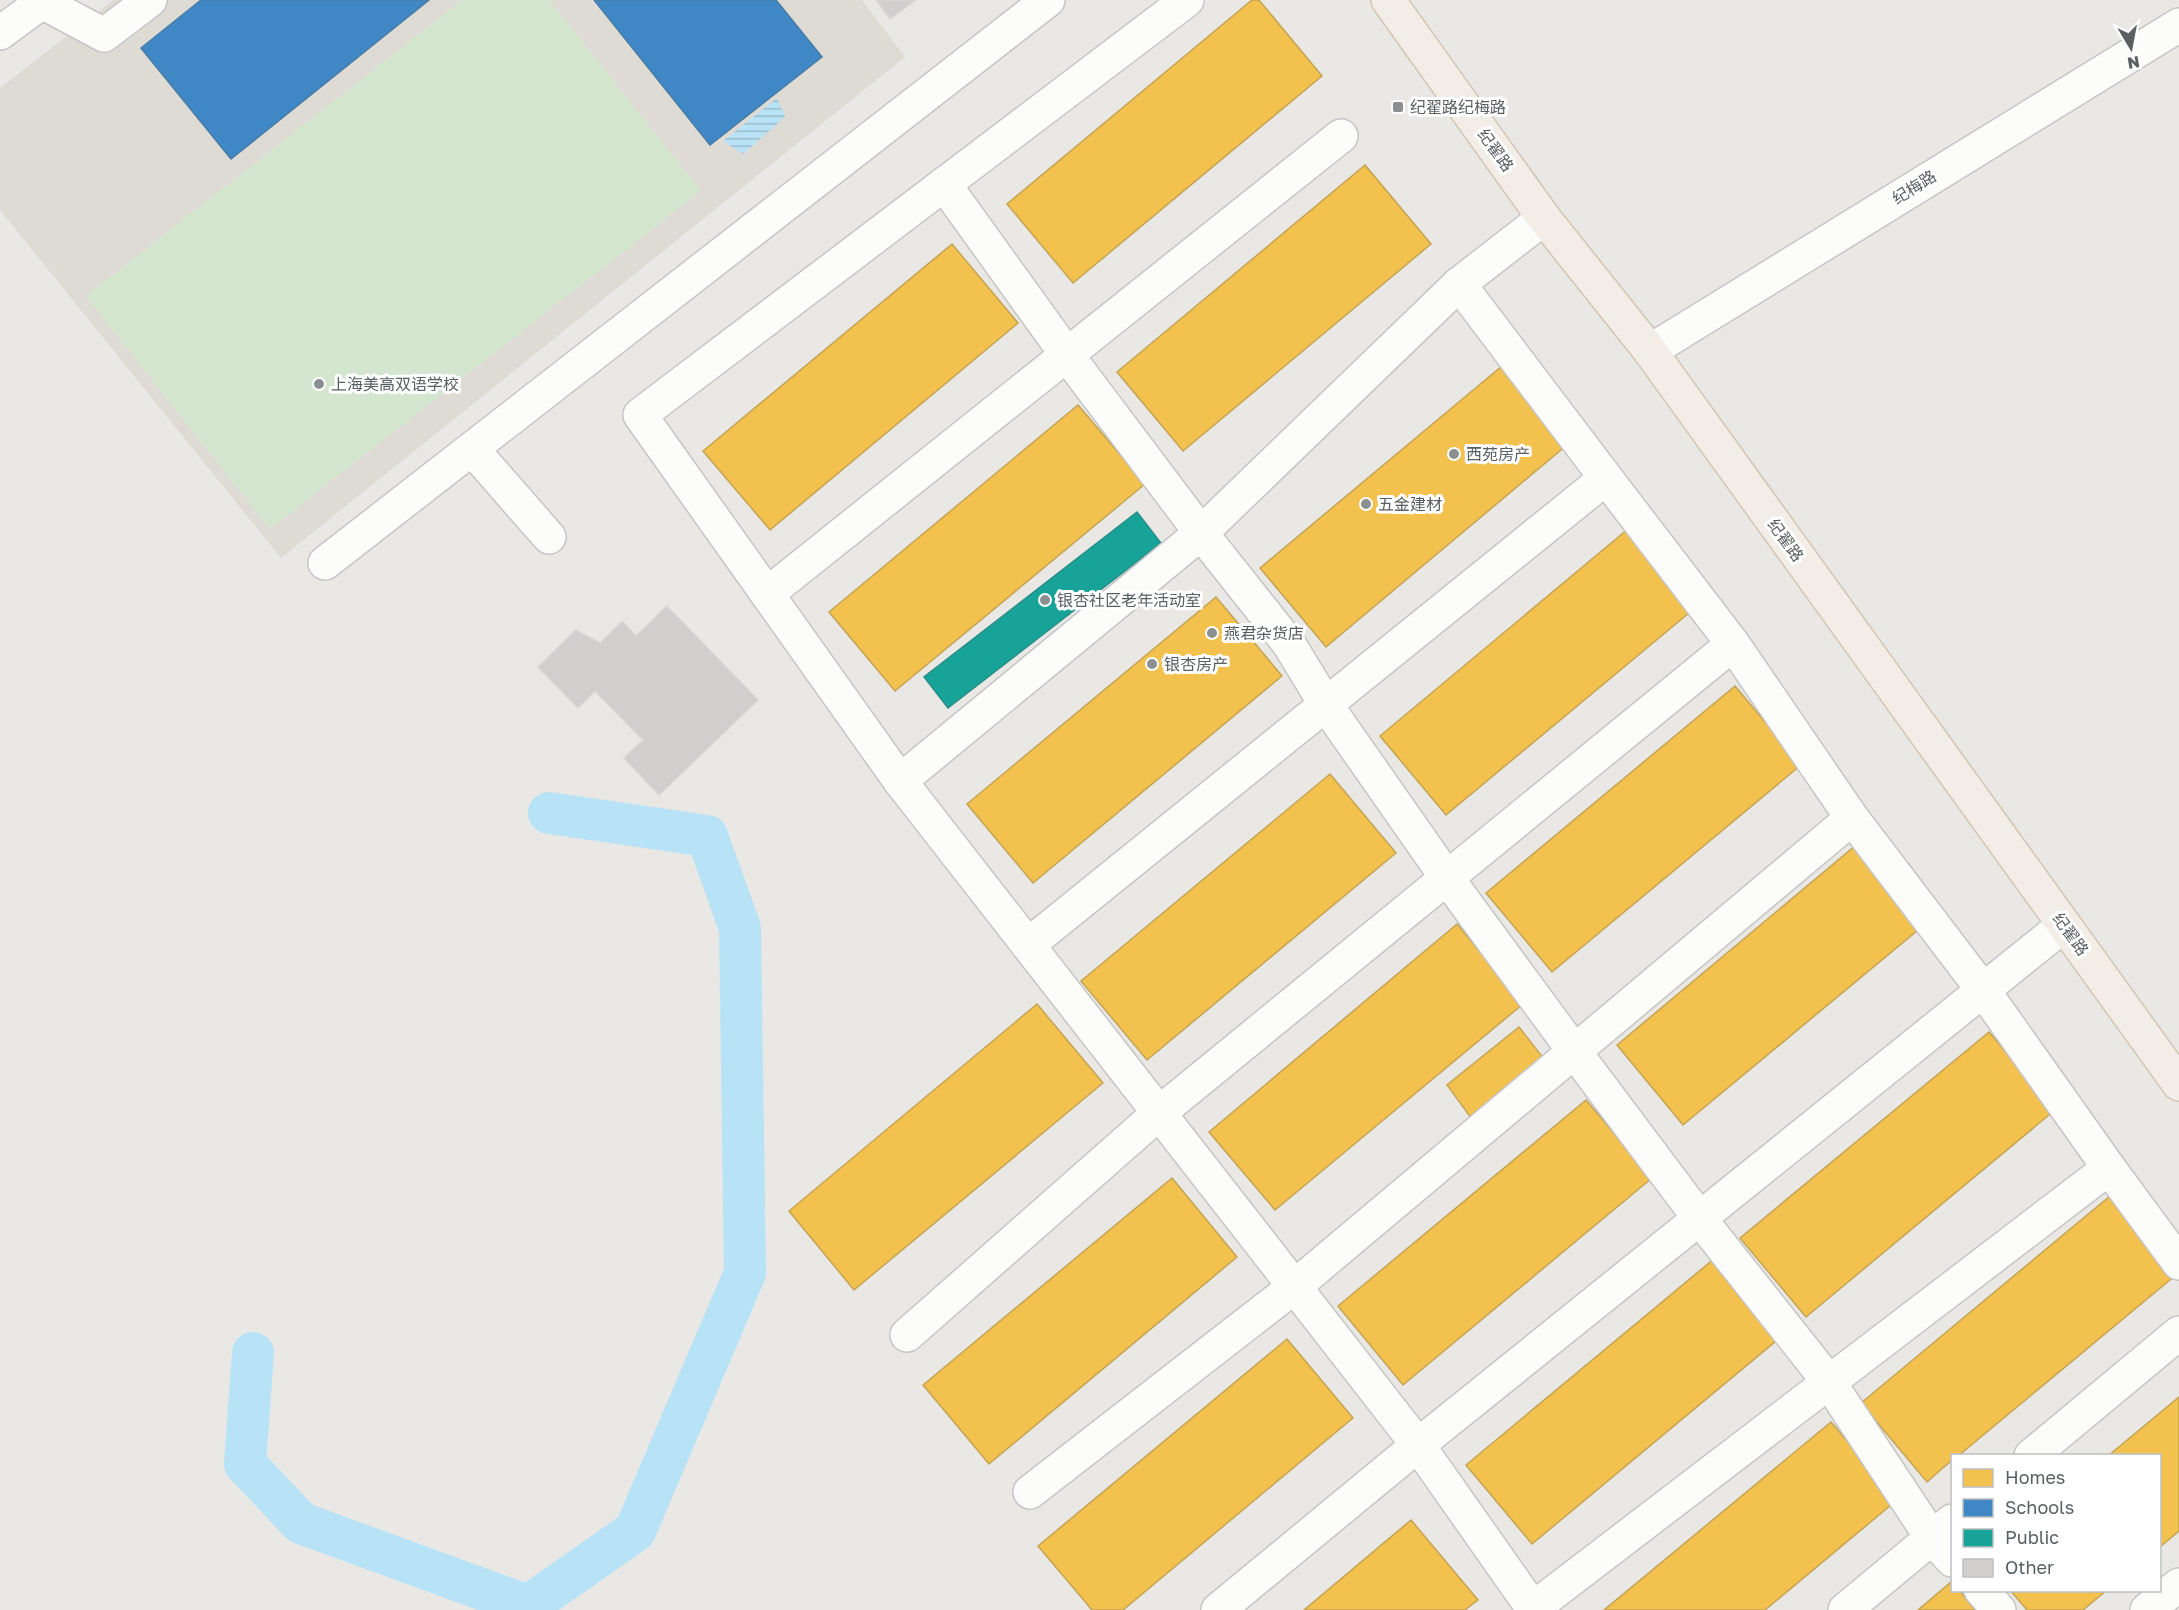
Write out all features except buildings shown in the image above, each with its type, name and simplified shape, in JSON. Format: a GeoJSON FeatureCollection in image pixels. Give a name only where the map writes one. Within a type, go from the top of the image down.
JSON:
{"type":"FeatureCollection","features":[{"type":"Feature","properties":{"kind":"main road","name":"纪翟路"},"geometry":{"type":"LineString","coordinates":[[1388,0],[1544,218],[1650,351],[2179,1084]]}},
{"type":"Feature","properties":{"kind":"street"},"geometry":{"type":"LineString","coordinates":[[0,33],[44,1],[104,35],[150,0]]}},
{"type":"Feature","properties":{"kind":"street"},"geometry":{"type":"LineString","coordinates":[[325,563],[1048,0]]}},
{"type":"Feature","properties":{"kind":"street"},"geometry":{"type":"LineString","coordinates":[[1187,0],[640,415],[900,781],[1418,1445],[1533,1609],[2109,1168]]}},
{"type":"Feature","properties":{"kind":"street","name":"纪梅路"},"geometry":{"type":"LineString","coordinates":[[1650,351],[2179,24]]}},
{"type":"Feature","properties":{"kind":"street"},"geometry":{"type":"LineString","coordinates":[[767,594],[1341,136]]}},
{"type":"Feature","properties":{"kind":"street"},"geometry":{"type":"LineString","coordinates":[[944,184],[1067,355],[1288,644],[1326,705],[1447,878],[1574,1051],[1700,1219],[1829,1383],[1946,1540],[1845,1610]]}},
{"type":"Feature","properties":{"kind":"street"},"geometry":{"type":"LineString","coordinates":[[900,781],[1201,533],[1459,284],[1544,218]]}},
{"type":"Feature","properties":{"kind":"street"},"geometry":{"type":"LineString","coordinates":[[1459,284],[1733,644],[1852,818],[1983,990],[2179,1263]]}},
{"type":"Feature","properties":{"kind":"street"},"geometry":{"type":"LineString","coordinates":[[472,449],[549,537]]}},
{"type":"Feature","properties":{"kind":"street"},"geometry":{"type":"LineString","coordinates":[[1028,945],[1606,478]]}},
{"type":"Feature","properties":{"kind":"street"},"geometry":{"type":"LineString","coordinates":[[907,1335],[1159,1113],[1733,644]]}},
{"type":"Feature","properties":{"kind":"street"},"geometry":{"type":"LineString","coordinates":[[1030,1492],[1294,1287],[1852,818]]}},
{"type":"Feature","properties":{"kind":"street"},"geometry":{"type":"LineString","coordinates":[[1218,1610],[1418,1445],[2064,925]]}},
{"type":"Feature","properties":{"kind":"street"},"geometry":{"type":"LineString","coordinates":[[2032,1454],[2179,1333]]}},
{"type":"Feature","properties":{"kind":"street"},"geometry":{"type":"LineString","coordinates":[[2147,1610],[2179,1585]]}},
{"type":"Feature","properties":{"kind":"street"},"geometry":{"type":"LineString","coordinates":[[1983,1592],[1999,1610]]}},
{"type":"Feature","properties":{"kind":"shaded area","name":"上海美高双语学校"},"geometry":{"type":"Polygon","coordinates":[[[113,0],[862,0],[905,57],[281,558],[0,210],[0,88],[113,0]]]}},
{"type":"Feature","properties":{"kind":"green space"},"geometry":{"type":"Polygon","coordinates":[[[462,0],[549,0],[701,191],[270,529],[86,296],[462,0]]]}},
{"type":"Feature","properties":{"kind":"water"},"geometry":{"type":"Polygon","coordinates":[[[777,98],[785,117],[743,154],[723,141],[777,98]]]}},
{"type":"Feature","properties":{"kind":"waterway"},"geometry":{"type":"LineString","coordinates":[[528,1606],[635,1531],[745,1273],[740,928],[707,836],[549,813]]}},
{"type":"Feature","properties":{"kind":"waterway"},"geometry":{"type":"LineString","coordinates":[[253,1353],[245,1464],[301,1523],[528,1606],[527,1610]]}},
{"type":"Feature","properties":{"kind":"place","name":"纪翟路纪梅路"},"geometry":{"type":"Point","coordinates":[1398,107]}},
{"type":"Feature","properties":{"kind":"place","name":"上海美高双语学校"},"geometry":{"type":"Point","coordinates":[319,384]}},
{"type":"Feature","properties":{"kind":"place","name":"西苑房产"},"geometry":{"type":"Point","coordinates":[1454,454]}},
{"type":"Feature","properties":{"kind":"place","name":"五金建材"},"geometry":{"type":"Point","coordinates":[1366,504]}},
{"type":"Feature","properties":{"kind":"place","name":"银杏社区老年活动室"},"geometry":{"type":"Point","coordinates":[1045,600]}},
{"type":"Feature","properties":{"kind":"place","name":"燕君杂货店"},"geometry":{"type":"Point","coordinates":[1212,633]}},
{"type":"Feature","properties":{"kind":"place","name":"银杏房产"},"geometry":{"type":"Point","coordinates":[1152,664]}}]}
